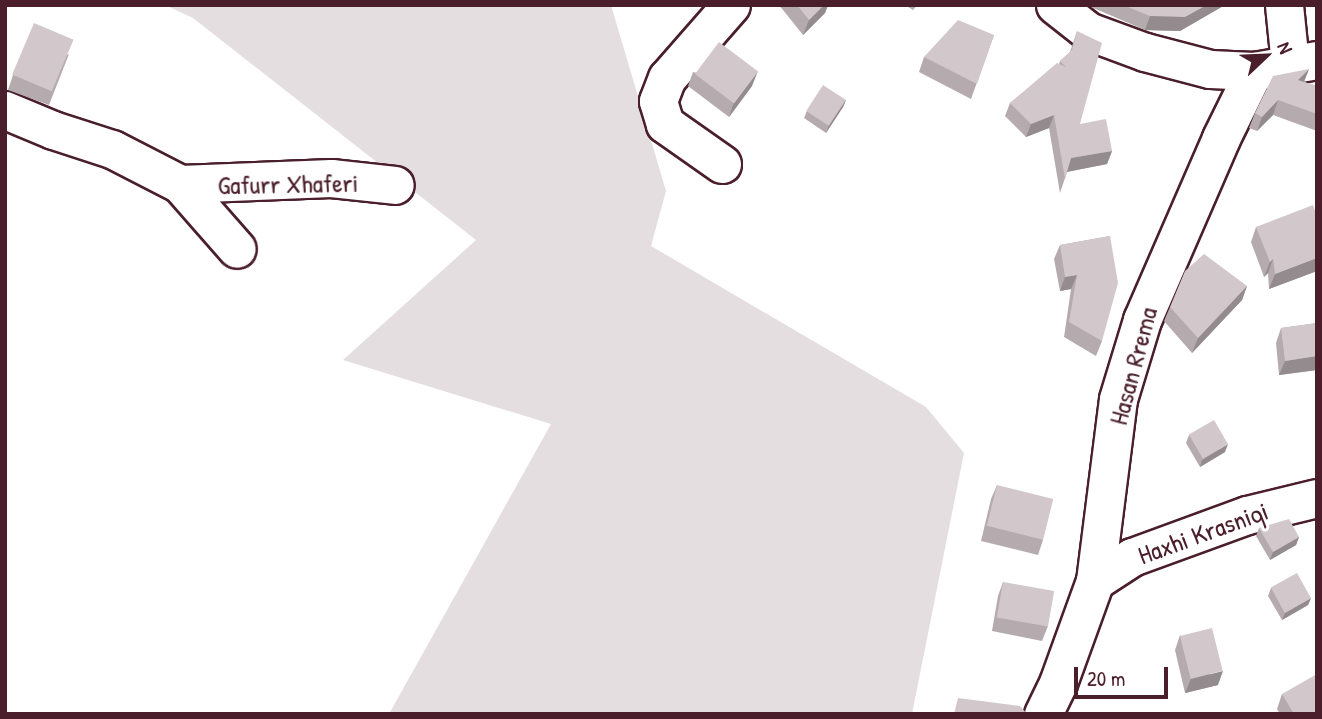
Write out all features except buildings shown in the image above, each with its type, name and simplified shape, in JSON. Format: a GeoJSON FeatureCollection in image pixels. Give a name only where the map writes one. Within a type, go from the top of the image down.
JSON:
{"type":"FeatureCollection","features":[{"type":"Feature","properties":{"kind":"street"},"geometry":{"type":"LineString","coordinates":[[722,164],[665,124],[658,101],[667,78],[731,5]]}},
{"type":"Feature","properties":{"kind":"street"},"geometry":{"type":"LineString","coordinates":[[1055,5],[1088,30],[1144,52],[1210,69],[1308,70],[1284,5]]}},
{"type":"Feature","properties":{"kind":"street","name":"Hasan Rrema"},"geometry":{"type":"LineString","coordinates":[[1043,714],[1058,683],[1095,581],[1118,399],[1142,320],[1221,138],[1254,71]]}},
{"type":"Feature","properties":{"kind":"street","name":"Gafurr Xhaferi"},"geometry":{"type":"LineString","coordinates":[[5,110],[53,130],[112,149],[180,184],[237,249]]}},
{"type":"Feature","properties":{"kind":"street","name":"Gafurr Xhaferi"},"geometry":{"type":"LineString","coordinates":[[180,184],[331,178],[396,185]]}},
{"type":"Feature","properties":{"kind":"street","name":"Haxhi Krasniqi"},"geometry":{"type":"LineString","coordinates":[[1095,581],[1145,552],[1247,515],[1317,498]]}},
{"type":"Feature","properties":{"kind":"shaded area"},"geometry":{"type":"Polygon","coordinates":[[[165,5],[611,5],[666,191],[651,246],[926,407],[964,453],[912,714],[389,714],[551,424],[343,360],[476,240],[193,18],[165,5]]]}}]}
